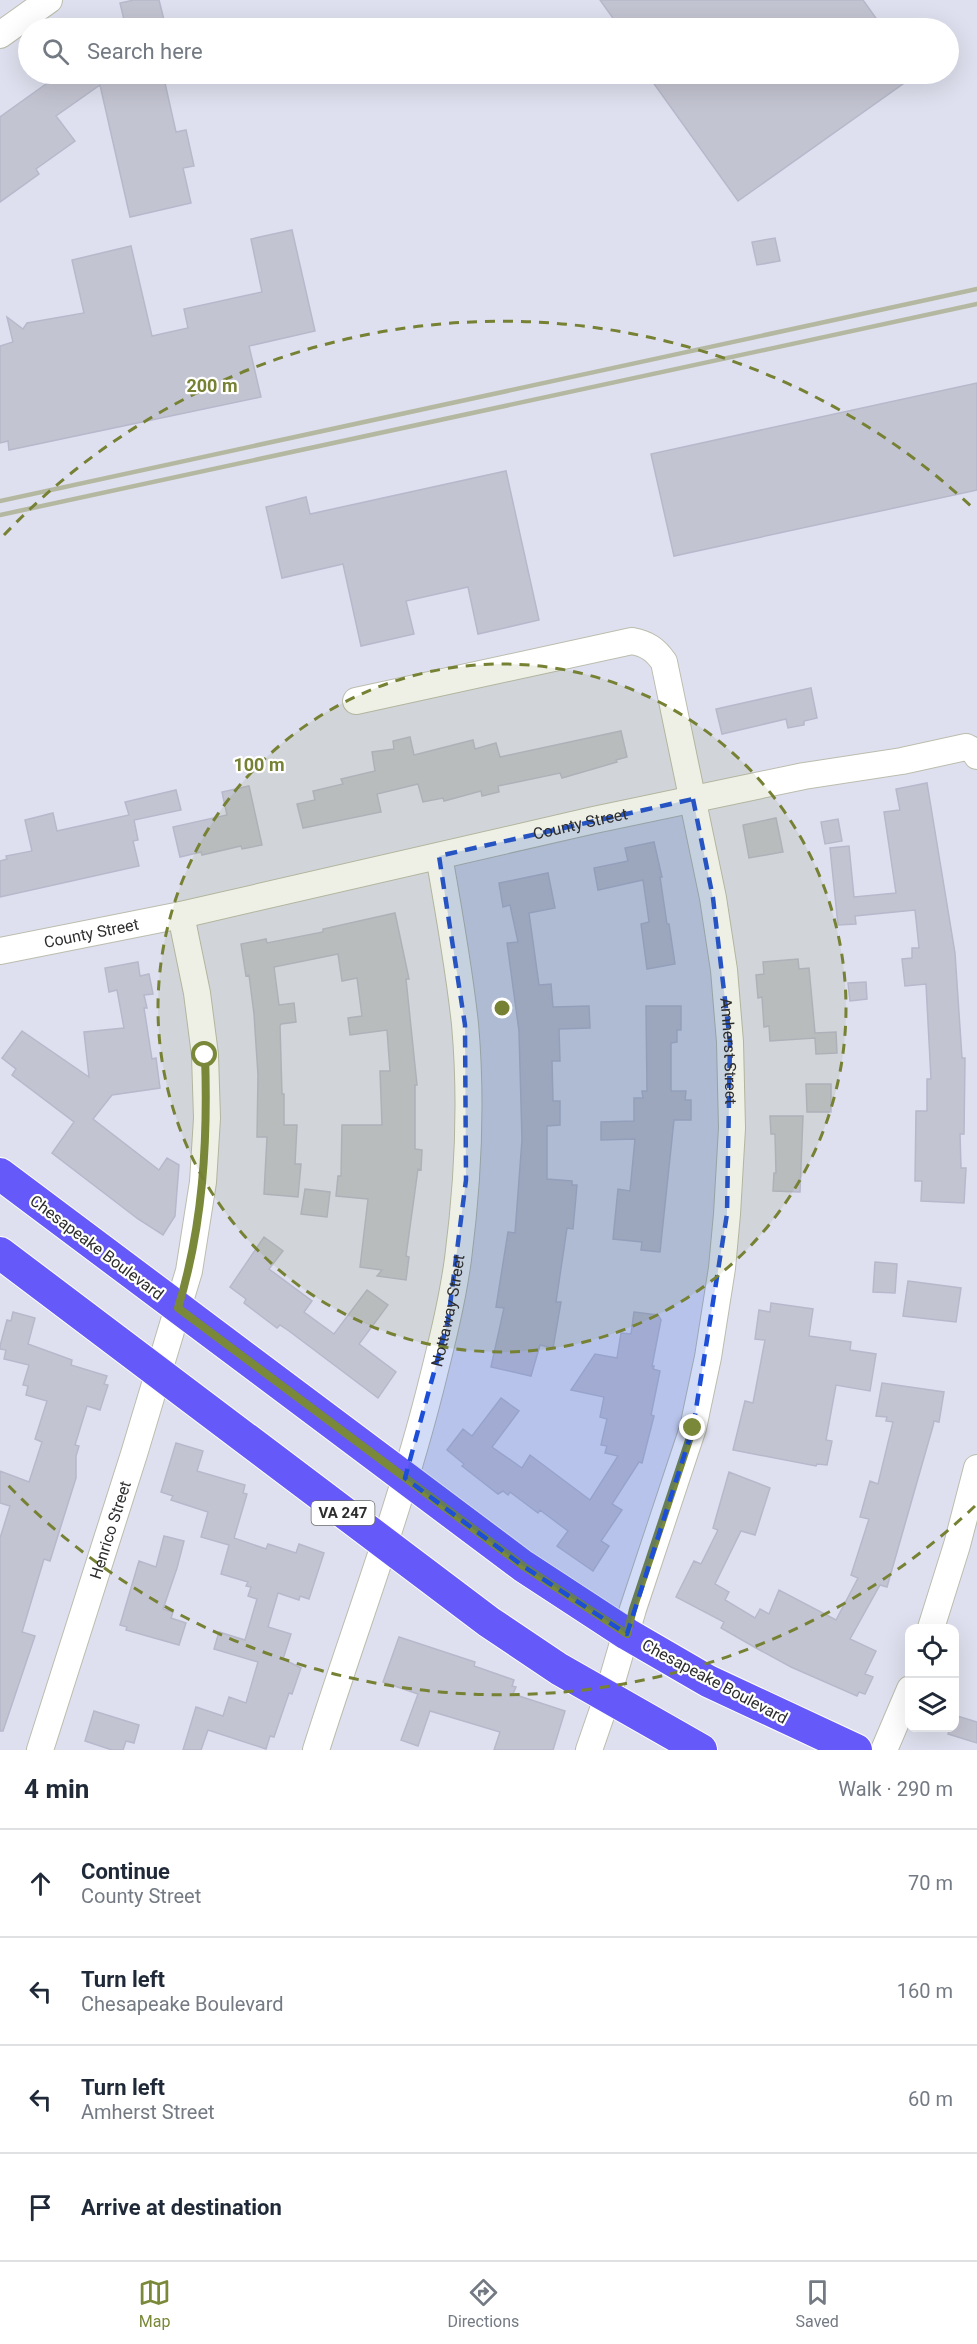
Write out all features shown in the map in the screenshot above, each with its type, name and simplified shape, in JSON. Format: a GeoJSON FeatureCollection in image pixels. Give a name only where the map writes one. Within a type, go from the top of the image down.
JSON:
{"type":"FeatureCollection","features":[{"type":"Feature","properties":{"kind":"main road","name":"Chesapeake Boulevard"},"geometry":{"type":"LineString","coordinates":[[0,1174],[523,1566],[627,1634],[708,1680],[856,1750]]}},
{"type":"Feature","properties":{"kind":"main road","name":"VA 247"},"geometry":{"type":"LineString","coordinates":[[0,1253],[489,1622],[559,1669],[700,1750]]}},
{"type":"Feature","properties":{"kind":"street"},"geometry":{"type":"LineString","coordinates":[[24,18],[49,0]]}},
{"type":"Feature","properties":{"kind":"street"},"geometry":{"type":"LineString","coordinates":[[0,36],[18,23]]}},
{"type":"Feature","properties":{"kind":"street","name":"Amherst Street"},"geometry":{"type":"LineString","coordinates":[[356,701],[632,641],[645,644],[656,651],[664,662],[713,898],[724,970],[732,1128],[727,1214],[722,1268],[708,1357],[693,1428],[589,1750]]}},
{"type":"Feature","properties":{"kind":"street","name":"County Street"},"geometry":{"type":"LineString","coordinates":[[0,951],[181,915],[804,776],[902,761],[966,747],[974,751],[977,756]]}},
{"type":"Feature","properties":{"kind":"street","name":"Nottaway Street"},"geometry":{"type":"LineString","coordinates":[[316,1750],[405,1478],[448,1321],[458,1259],[466,1180],[468,1102],[465,1025],[452,924],[439,856]]}},
{"type":"Feature","properties":{"kind":"street"},"geometry":{"type":"LineString","coordinates":[[178,1308],[189,1271],[204,1182],[207,1118],[205,1055],[198,1003],[181,915]]}},
{"type":"Feature","properties":{"kind":"street","name":"Henrico Street"},"geometry":{"type":"LineString","coordinates":[[40,1750],[178,1308]]}},
{"type":"Feature","properties":{"kind":"street"},"geometry":{"type":"LineString","coordinates":[[933,1624],[957,1545],[977,1468]]}},
{"type":"Feature","properties":{"kind":"street"},"geometry":{"type":"LineString","coordinates":[[884,1750],[905,1699]]}},
{"type":"Feature","properties":{"kind":"highlighted area"},"geometry":{"type":"Polygon","coordinates":[[[693,799],[713,898],[730,1042],[727,1214],[693,1428],[627,1634],[523,1566],[405,1478],[448,1321],[466,1180],[465,1025],[439,856],[693,799]]]}},
{"type":"Feature","properties":{"kind":"building"},"geometry":{"type":"Polygon","coordinates":[[[134,0],[159,0],[164,18],[124,18],[120,3],[134,0]]]}},
{"type":"Feature","properties":{"kind":"building"},"geometry":{"type":"Polygon","coordinates":[[[600,0],[863,0],[876,18],[613,18],[600,0]]]}},
{"type":"Feature","properties":{"kind":"building"},"geometry":{"type":"Polygon","coordinates":[[[46,84],[165,84],[176,132],[186,130],[194,166],[183,168],[191,203],[130,217],[100,85],[56,116],[75,141],[36,169],[39,174],[0,202],[0,117],[46,84]]]}},
{"type":"Feature","properties":{"kind":"building"},"geometry":{"type":"Polygon","coordinates":[[[654,84],[903,84],[738,201],[654,84]]]}},
{"type":"Feature","properties":{"kind":"building"},"geometry":{"type":"Polygon","coordinates":[[[292,230],[315,331],[249,346],[261,397],[9,450],[8,441],[0,443],[0,346],[13,342],[7,317],[23,329],[27,323],[84,313],[72,260],[131,246],[152,336],[188,328],[184,309],[262,292],[251,239],[292,230]]]}},
{"type":"Feature","properties":{"kind":"building"},"geometry":{"type":"Polygon","coordinates":[[[775,238],[780,261],[757,265],[752,242],[775,238]]]}},
{"type":"Feature","properties":{"kind":"building"},"geometry":{"type":"Polygon","coordinates":[[[977,383],[977,490],[674,556],[651,454],[977,383]]]}},
{"type":"Feature","properties":{"kind":"building"},"geometry":{"type":"Polygon","coordinates":[[[506,471],[539,620],[478,634],[468,587],[406,601],[414,634],[361,646],[343,564],[282,578],[266,507],[306,497],[310,514],[506,471]]]}},
{"type":"Feature","properties":{"kind":"building"},"geometry":{"type":"Polygon","coordinates":[[[811,688],[817,718],[804,721],[804,725],[788,728],[786,719],[722,734],[716,709],[811,688]]]}},
{"type":"Feature","properties":{"kind":"building"},"geometry":{"type":"Polygon","coordinates":[[[621,731],[627,757],[616,760],[617,762],[562,778],[560,773],[498,786],[499,792],[482,796],[481,791],[444,801],[443,798],[423,802],[418,784],[377,794],[381,812],[303,828],[297,804],[315,800],[313,791],[343,784],[341,779],[375,771],[372,752],[394,749],[393,741],[410,737],[414,755],[473,740],[475,749],[496,743],[500,757],[621,731]]]}},
{"type":"Feature","properties":{"kind":"building"},"geometry":{"type":"Polygon","coordinates":[[[927,783],[955,953],[962,1058],[965,1058],[964,1134],[960,1134],[961,1168],[966,1168],[964,1203],[921,1201],[922,1181],[915,1181],[916,1111],[927,1111],[927,1079],[931,1079],[926,984],[905,986],[902,959],[912,958],[912,948],[919,948],[915,910],[855,916],[856,924],[838,925],[830,848],[849,846],[854,897],[896,893],[884,812],[900,810],[896,789],[927,783]]]}},
{"type":"Feature","properties":{"kind":"building"},"geometry":{"type":"Polygon","coordinates":[[[249,786],[262,845],[242,849],[241,846],[202,855],[201,852],[180,857],[173,827],[227,815],[222,792],[249,786]]]}},
{"type":"Feature","properties":{"kind":"building"},"geometry":{"type":"Polygon","coordinates":[[[176,790],[181,810],[134,820],[138,840],[133,841],[139,866],[0,897],[0,861],[7,859],[6,856],[32,851],[25,820],[53,813],[57,831],[129,815],[125,802],[176,790]]]}},
{"type":"Feature","properties":{"kind":"building"},"geometry":{"type":"Polygon","coordinates":[[[776,818],[783,852],[749,858],[743,825],[776,818]]]}},
{"type":"Feature","properties":{"kind":"building"},"geometry":{"type":"Polygon","coordinates":[[[838,819],[842,841],[825,844],[821,822],[838,819]]]}},
{"type":"Feature","properties":{"kind":"building"},"geometry":{"type":"Polygon","coordinates":[[[654,842],[662,877],[660,877],[667,924],[669,924],[675,964],[647,969],[641,924],[649,922],[643,880],[598,890],[594,868],[628,861],[625,848],[654,842]]]}},
{"type":"Feature","properties":{"kind":"building"},"geometry":{"type":"Polygon","coordinates":[[[548,873],[555,908],[529,913],[539,985],[551,984],[553,1007],[589,1006],[590,1028],[559,1029],[560,1061],[552,1061],[553,1101],[560,1101],[560,1125],[547,1126],[547,1179],[572,1181],[572,1185],[577,1185],[573,1229],[567,1228],[556,1302],[561,1302],[553,1348],[540,1345],[531,1376],[491,1367],[504,1308],[496,1307],[508,1232],[515,1233],[522,1140],[519,1031],[507,943],[518,942],[510,905],[503,907],[499,883],[548,873]]]}},
{"type":"Feature","properties":{"kind":"building"},"geometry":{"type":"Polygon","coordinates":[[[395,913],[409,979],[406,979],[417,1085],[415,1085],[415,1149],[422,1150],[421,1170],[418,1169],[406,1256],[409,1257],[406,1280],[377,1276],[382,1270],[360,1267],[368,1199],[336,1196],[338,1176],[341,1176],[342,1125],[382,1125],[380,1071],[390,1071],[387,1030],[350,1035],[348,1018],[362,1016],[357,978],[342,981],[338,954],[274,967],[279,1005],[294,1003],[296,1022],[280,1026],[282,1094],[284,1094],[284,1125],[297,1125],[295,1164],[301,1164],[298,1197],[264,1194],[267,1137],[257,1137],[258,1075],[254,1014],[249,975],[246,976],[241,944],[266,939],[267,943],[323,932],[323,929],[395,913]]]}},
{"type":"Feature","properties":{"kind":"building"},"geometry":{"type":"Polygon","coordinates":[[[798,959],[799,969],[809,968],[815,1033],[836,1032],[837,1053],[816,1054],[815,1038],[770,1041],[769,1026],[764,1027],[762,997],[758,998],[756,975],[764,974],[763,962],[798,959]]]}},
{"type":"Feature","properties":{"kind":"building"},"geometry":{"type":"Polygon","coordinates":[[[138,962],[140,976],[149,974],[153,994],[144,995],[147,1008],[144,1008],[152,1059],[156,1058],[160,1088],[112,1095],[93,1119],[159,1170],[167,1158],[179,1165],[175,1216],[163,1235],[138,1219],[52,1153],[74,1122],[12,1075],[16,1069],[2,1058],[22,1031],[89,1077],[84,1032],[124,1028],[117,990],[109,992],[105,968],[138,962]]]}},
{"type":"Feature","properties":{"kind":"building"},"geometry":{"type":"Polygon","coordinates":[[[866,982],[867,999],[850,1001],[848,983],[866,982]]]}},
{"type":"Feature","properties":{"kind":"building"},"geometry":{"type":"Polygon","coordinates":[[[646,1006],[681,1006],[681,1030],[677,1030],[677,1042],[671,1043],[671,1091],[686,1091],[685,1100],[691,1100],[691,1120],[674,1120],[660,1252],[641,1250],[642,1242],[613,1239],[618,1189],[630,1191],[635,1139],[601,1140],[601,1122],[634,1121],[634,1098],[643,1098],[642,1091],[647,1091],[646,1006]]]}},
{"type":"Feature","properties":{"kind":"building"},"geometry":{"type":"Polygon","coordinates":[[[806,1084],[831,1084],[831,1112],[807,1112],[806,1084]]]}},
{"type":"Feature","properties":{"kind":"building"},"geometry":{"type":"Polygon","coordinates":[[[770,1116],[803,1116],[800,1192],[773,1191],[774,1173],[776,1173],[775,1134],[771,1134],[770,1116]]]}},
{"type":"Feature","properties":{"kind":"building"},"geometry":{"type":"Polygon","coordinates":[[[305,1189],[330,1192],[327,1217],[301,1214],[305,1189]]]}},
{"type":"Feature","properties":{"kind":"building"},"geometry":{"type":"Polygon","coordinates":[[[264,1237],[283,1251],[269,1269],[312,1301],[304,1312],[334,1334],[367,1290],[388,1305],[359,1344],[396,1372],[378,1398],[289,1331],[280,1325],[277,1328],[244,1303],[246,1299],[230,1287],[264,1237]]]}},
{"type":"Feature","properties":{"kind":"building"},"geometry":{"type":"Polygon","coordinates":[[[875,1262],[897,1264],[895,1293],[873,1292],[875,1262]]]}},
{"type":"Feature","properties":{"kind":"building"},"geometry":{"type":"Polygon","coordinates":[[[908,1281],[961,1288],[956,1322],[903,1316],[908,1281]]]}},
{"type":"Feature","properties":{"kind":"building"},"geometry":{"type":"Polygon","coordinates":[[[771,1303],[813,1309],[809,1336],[851,1342],[850,1350],[876,1354],[870,1391],[836,1385],[826,1440],[832,1441],[827,1465],[817,1464],[816,1466],[733,1450],[745,1401],[753,1403],[765,1340],[755,1339],[759,1310],[770,1312],[771,1303]]]}},
{"type":"Feature","properties":{"kind":"building"},"geometry":{"type":"Polygon","coordinates":[[[13,1312],[35,1318],[28,1344],[72,1360],[71,1365],[107,1376],[104,1384],[108,1385],[100,1410],[87,1406],[75,1445],[79,1446],[76,1456],[76,1478],[50,1561],[44,1559],[22,1632],[35,1636],[3,1731],[0,1731],[0,1538],[10,1506],[0,1503],[0,1471],[29,1482],[42,1442],[35,1439],[47,1401],[26,1395],[28,1386],[23,1385],[29,1365],[4,1359],[6,1350],[0,1349],[7,1320],[11,1321],[13,1312]]]}},
{"type":"Feature","properties":{"kind":"building"},"geometry":{"type":"Polygon","coordinates":[[[634,1312],[658,1315],[661,1320],[652,1366],[654,1366],[653,1369],[660,1371],[651,1415],[654,1416],[642,1463],[639,1462],[612,1504],[622,1510],[601,1541],[609,1546],[593,1571],[557,1546],[568,1531],[540,1510],[538,1513],[510,1492],[508,1495],[503,1491],[498,1494],[462,1466],[464,1464],[447,1450],[463,1429],[472,1436],[501,1398],[519,1411],[492,1447],[522,1468],[530,1455],[590,1500],[618,1456],[605,1453],[607,1446],[601,1445],[607,1419],[600,1417],[604,1397],[571,1390],[595,1354],[617,1358],[621,1333],[631,1334],[634,1312]]]}},
{"type":"Feature","properties":{"kind":"building"},"geometry":{"type":"Polygon","coordinates":[[[882,1383],[944,1392],[939,1422],[934,1421],[887,1587],[880,1585],[850,1639],[876,1651],[865,1674],[873,1677],[865,1694],[859,1692],[857,1696],[791,1667],[756,1648],[721,1628],[724,1622],[676,1597],[694,1561],[701,1564],[718,1530],[713,1528],[729,1472],[770,1488],[755,1535],[741,1531],[715,1584],[729,1592],[725,1600],[755,1618],[760,1609],[769,1614],[779,1590],[836,1620],[858,1578],[851,1575],[869,1519],[860,1517],[870,1481],[878,1484],[893,1422],[886,1421],[887,1417],[876,1416],[882,1383]]]}},
{"type":"Feature","properties":{"kind":"building"},"geometry":{"type":"Polygon","coordinates":[[[176,1443],[203,1451],[197,1471],[245,1485],[243,1493],[247,1494],[234,1538],[266,1549],[268,1544],[296,1553],[299,1544],[324,1553],[309,1599],[300,1596],[299,1600],[278,1593],[268,1627],[291,1634],[283,1659],[301,1668],[292,1694],[289,1693],[274,1737],[270,1736],[266,1749],[208,1730],[201,1750],[183,1750],[196,1707],[223,1716],[229,1697],[246,1703],[258,1662],[214,1649],[219,1632],[245,1640],[257,1599],[248,1596],[251,1587],[246,1586],[248,1582],[221,1574],[229,1545],[201,1537],[208,1512],[171,1500],[173,1496],[161,1492],[176,1443]]]}},
{"type":"Feature","properties":{"kind":"building"},"geometry":{"type":"Polygon","coordinates":[[[164,1536],[184,1541],[163,1609],[173,1612],[171,1618],[186,1623],[179,1645],[126,1630],[127,1627],[120,1625],[139,1561],[156,1567],[164,1536]]]}},
{"type":"Feature","properties":{"kind":"building"},"geometry":{"type":"Polygon","coordinates":[[[399,1637],[475,1662],[474,1666],[514,1680],[512,1686],[516,1687],[513,1694],[565,1711],[553,1750],[494,1750],[500,1732],[430,1711],[418,1746],[401,1740],[418,1694],[383,1682],[399,1637]]]}},
{"type":"Feature","properties":{"kind":"building"},"geometry":{"type":"Polygon","coordinates":[[[94,1711],[139,1725],[134,1743],[126,1741],[123,1750],[112,1750],[85,1741],[94,1711]]]}},
{"type":"Feature","properties":{"kind":"building"},"geometry":{"type":"Polygon","coordinates":[[[959,1717],[977,1722],[977,1743],[948,1734],[949,1732],[959,1732],[959,1717]]]}},
{"type":"Feature","properties":{"kind":"railway"},"geometry":{"type":"LineString","coordinates":[[0,501],[977,289]]}},
{"type":"Feature","properties":{"kind":"railway"},"geometry":{"type":"LineString","coordinates":[[0,515],[977,304]]}},
{"type":"Feature","properties":{"kind":"route"},"geometry":{"type":"LineString","coordinates":[[205,1055],[207,1118],[204,1182],[189,1271],[178,1308],[523,1566],[627,1634],[633,1609],[693,1428]]}}]}
